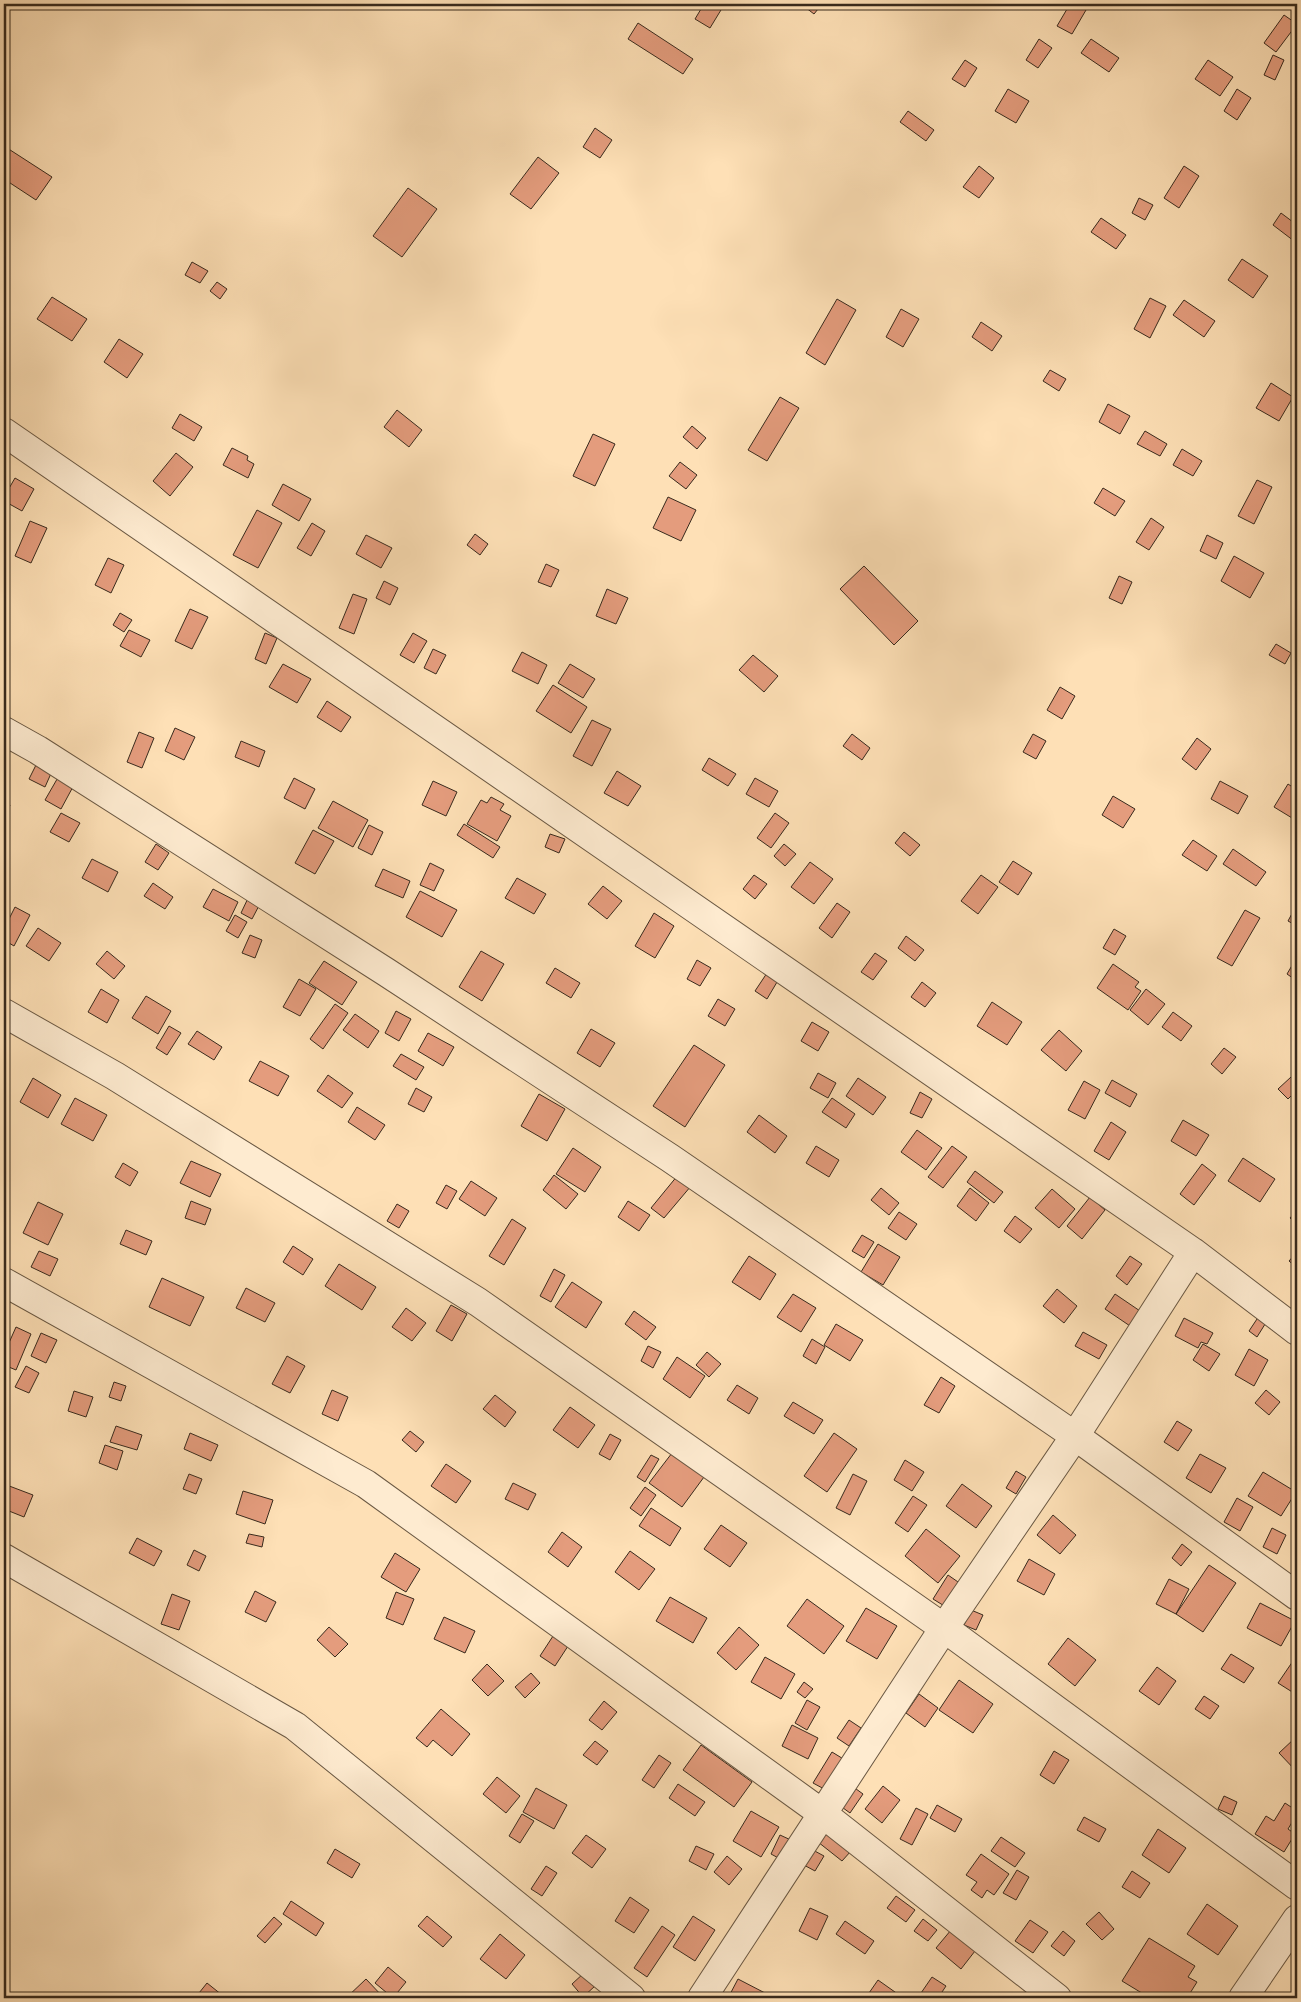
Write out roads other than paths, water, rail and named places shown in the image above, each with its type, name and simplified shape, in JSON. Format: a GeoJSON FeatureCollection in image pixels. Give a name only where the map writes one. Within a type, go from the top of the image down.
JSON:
{"type":"FeatureCollection","features":[{"type":"Feature","properties":{"kind":"street"},"geometry":{"type":"LineString","coordinates":[[4,432],[1193,1252],[1297,1330]]}},
{"type":"Feature","properties":{"kind":"street"},"geometry":{"type":"LineString","coordinates":[[4,730],[378,967],[645,1142],[1075,1436],[1297,1596]]}},
{"type":"Feature","properties":{"kind":"street"},"geometry":{"type":"LineString","coordinates":[[4,1013],[115,1076],[478,1302],[944,1628],[1297,1886]]}},
{"type":"Feature","properties":{"kind":"street"},"geometry":{"type":"LineString","coordinates":[[702,1998],[944,1628],[1075,1436],[1193,1252]]}},
{"type":"Feature","properties":{"kind":"street"},"geometry":{"type":"LineString","coordinates":[[4,1282],[366,1484],[823,1814],[1057,1998]]}},
{"type":"Feature","properties":{"kind":"street"},"geometry":{"type":"LineString","coordinates":[[4,1558],[295,1726],[631,1998]]}},
{"type":"Feature","properties":{"kind":"street"},"geometry":{"type":"LineString","coordinates":[[1242,1998],[1297,1919]]}}]}
